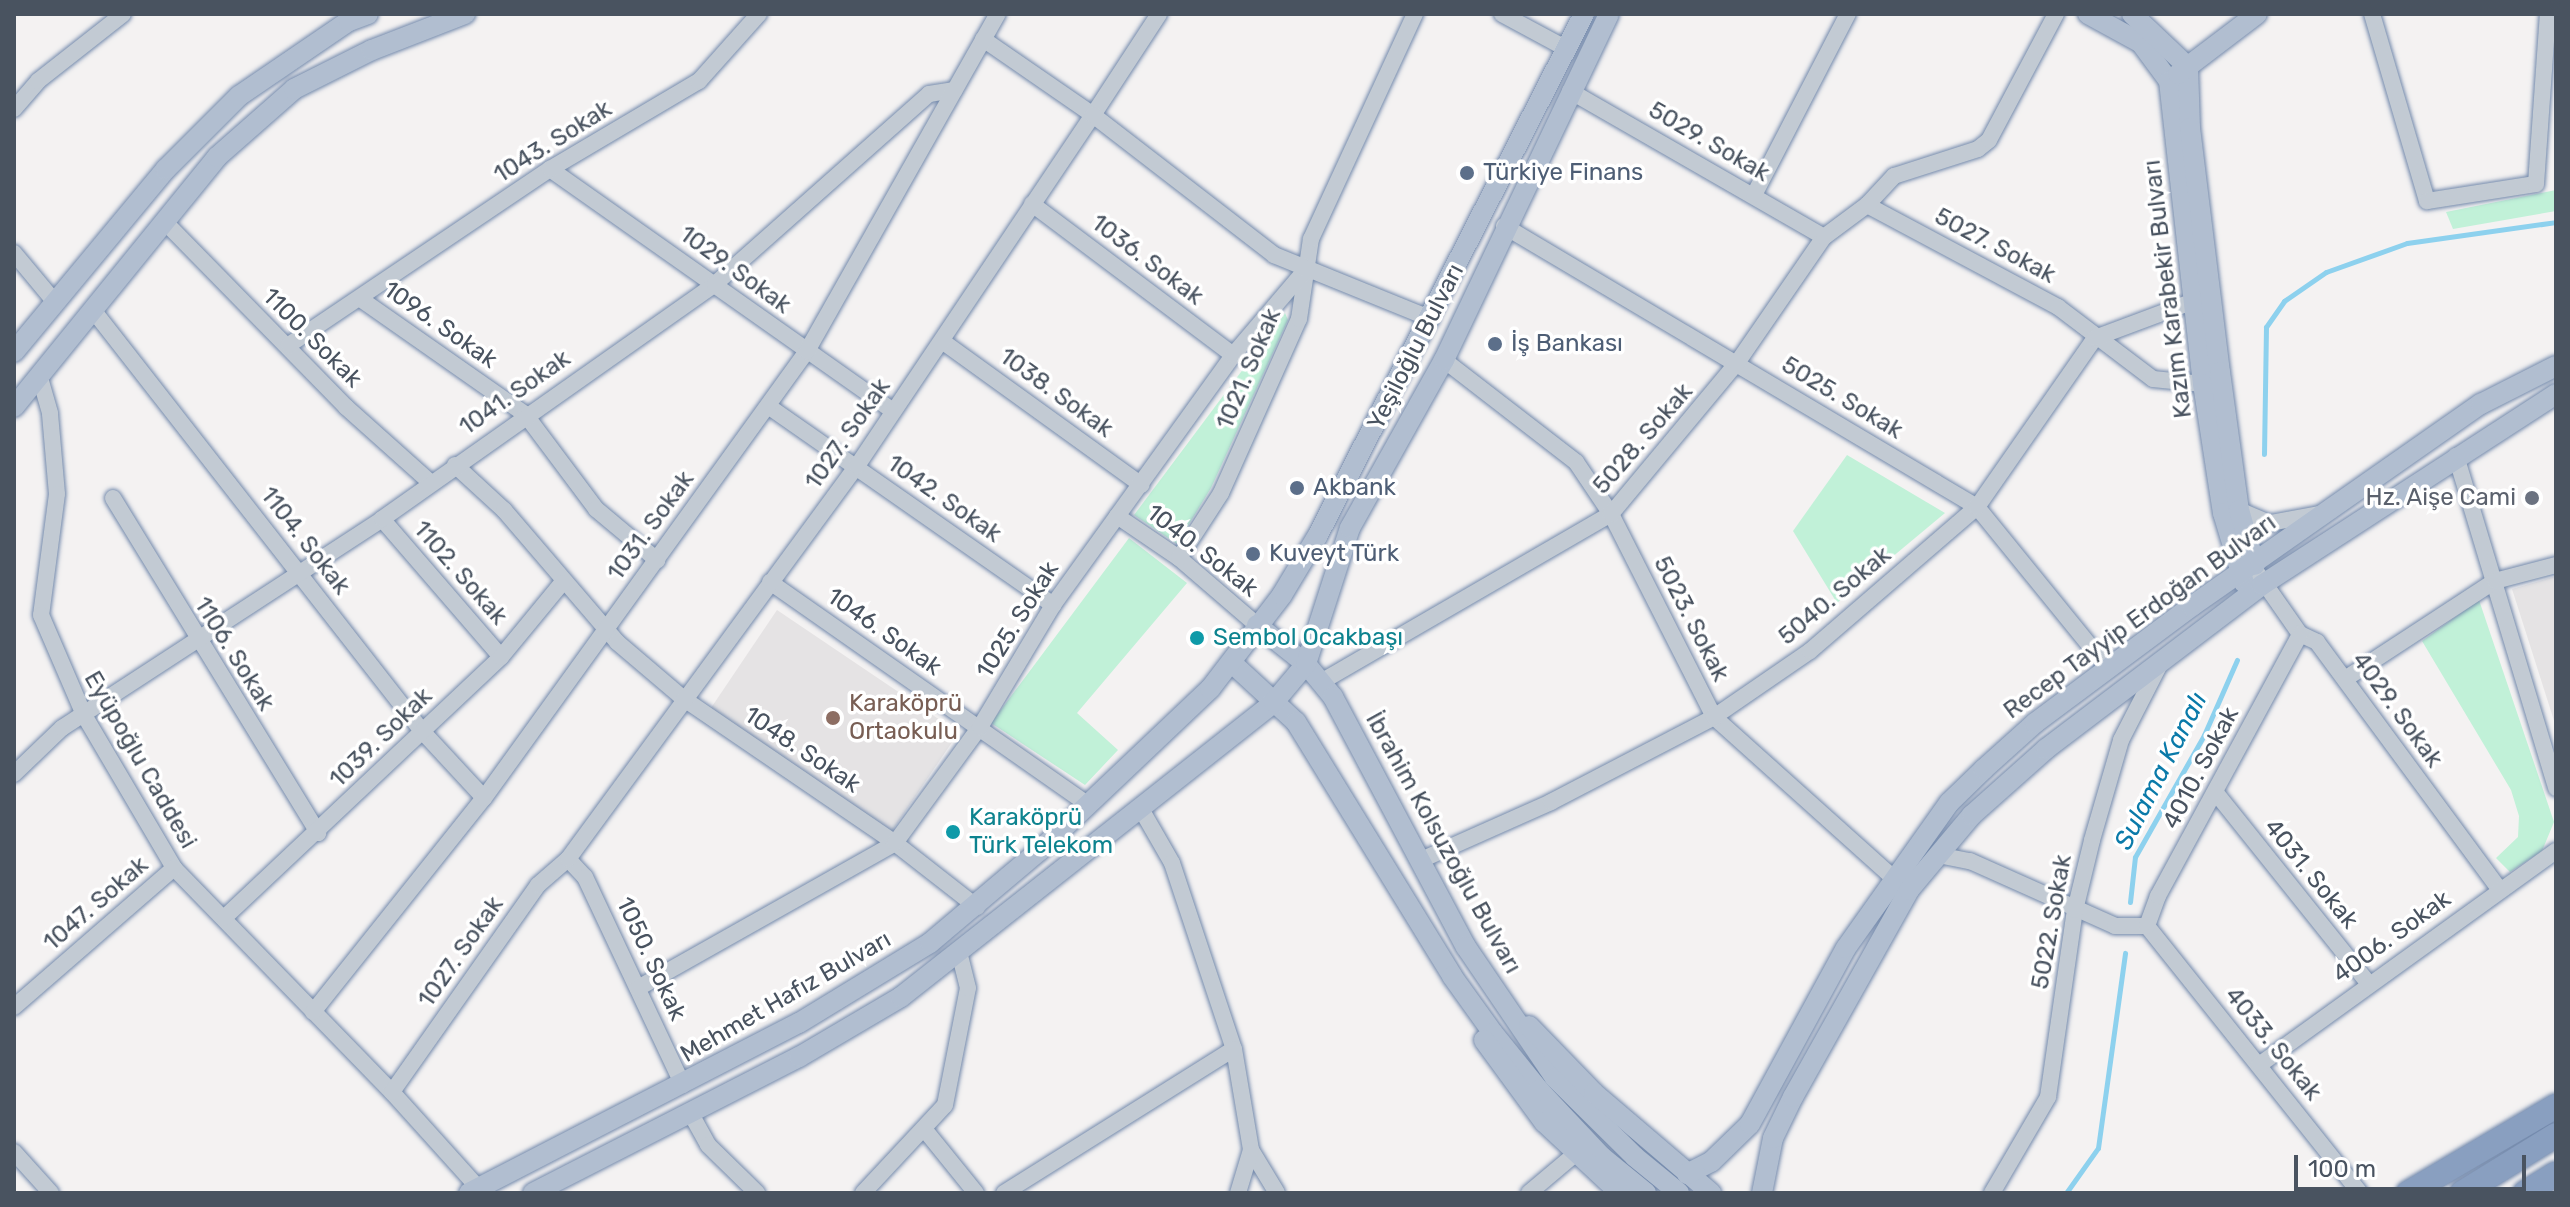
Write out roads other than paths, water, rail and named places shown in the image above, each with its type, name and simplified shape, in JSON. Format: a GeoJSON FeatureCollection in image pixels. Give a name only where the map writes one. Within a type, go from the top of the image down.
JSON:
{"type":"FeatureCollection","features":[{"type":"Feature","properties":{"kind":"highway"},"geometry":{"type":"LineString","coordinates":[[2408,1193],[2556,1106]]}},
{"type":"Feature","properties":{"kind":"highway"},"geometry":{"type":"LineString","coordinates":[[2462,1193],[2556,1135]]}},
{"type":"Feature","properties":{"kind":"highway"},"geometry":{"type":"LineString","coordinates":[[2525,1193],[2556,1174]]}},
{"type":"Feature","properties":{"kind":"main road"},"geometry":{"type":"LineString","coordinates":[[14,352],[166,169],[239,96],[349,21],[368,14]]}},
{"type":"Feature","properties":{"kind":"main road"},"geometry":{"type":"LineString","coordinates":[[14,407],[217,157],[294,89],[372,50],[465,14]]}},
{"type":"Feature","properties":{"kind":"main road","name":"Yeşiloğlu Bulvarı"},"geometry":{"type":"LineString","coordinates":[[1232,663],[1318,535],[1432,319],[1584,14]]}},
{"type":"Feature","properties":{"kind":"main road","name":"Yeşiloğlu Bulvarı"},"geometry":{"type":"LineString","coordinates":[[1274,702],[1306,664],[1350,528],[1444,360],[1504,226],[1609,14]]}},
{"type":"Feature","properties":{"kind":"main road","name":"Kazım Karabekir Bulvarı"},"geometry":{"type":"LineString","coordinates":[[2088,14],[2141,43],[2169,81],[2251,579]]}},
{"type":"Feature","properties":{"kind":"main road"},"geometry":{"type":"LineString","coordinates":[[2132,14],[2188,67]]}},
{"type":"Feature","properties":{"kind":"main road"},"geometry":{"type":"LineString","coordinates":[[2169,81],[2257,14]]}},
{"type":"Feature","properties":{"kind":"main road","name":"Kazım Karabekir Bulvarı"},"geometry":{"type":"LineString","coordinates":[[2188,67],[2203,297],[2203,384],[2223,513],[2251,579]]}},
{"type":"Feature","properties":{"kind":"main road","name":"Recep Tayyip Erdoğan Bulvarı"},"geometry":{"type":"LineString","coordinates":[[1762,1193],[1780,1124],[1901,884],[1938,855],[1998,788],[2163,659],[2329,511],[2481,404],[2556,366]]}},
{"type":"Feature","properties":{"kind":"main road","name":"Recep Tayyip Erdoğan Bulvarı"},"geometry":{"type":"LineString","coordinates":[[1683,1184],[1750,1124],[1846,948],[1901,884],[1975,777],[2107,667],[2555,398]]}},
{"type":"Feature","properties":{"kind":"main road","name":"İbrahim Kolsuzoğlu Bulvarı"},"geometry":{"type":"LineString","coordinates":[[1257,625],[1306,664],[1321,682],[1466,947],[1555,1078],[1635,1157],[1683,1184],[1711,1193]]}},
{"type":"Feature","properties":{"kind":"main road"},"geometry":{"type":"LineString","coordinates":[[1232,663],[1296,722],[1452,976],[1512,1085],[1574,1155],[1620,1193]]}},
{"type":"Feature","properties":{"kind":"main road","name":"Mehmet Hafız Bulvarı"},"geometry":{"type":"LineString","coordinates":[[477,1192],[865,987],[977,907],[1088,805],[1232,663]]}},
{"type":"Feature","properties":{"kind":"main road"},"geometry":{"type":"LineString","coordinates":[[533,1193],[691,1114],[889,1004],[960,955],[1274,702]]}},
{"type":"Feature","properties":{"kind":"main road"},"geometry":{"type":"LineString","coordinates":[[1452,976],[1539,1090],[1602,1157],[1646,1193]]}},
{"type":"Feature","properties":{"kind":"street"},"geometry":{"type":"LineString","coordinates":[[14,109],[38,81],[123,14]]}},
{"type":"Feature","properties":{"kind":"street","name":"1043. Sokak"},"geometry":{"type":"LineString","coordinates":[[289,345],[362,300],[550,169],[699,81],[759,14]]}},
{"type":"Feature","properties":{"kind":"street","name":"1031. Sokak"},"geometry":{"type":"LineString","coordinates":[[313,1012],[484,798],[807,351],[998,14]]}},
{"type":"Feature","properties":{"kind":"street","name":"1027. Sokak"},"geometry":{"type":"LineString","coordinates":[[392,1092],[538,885],[568,859],[857,466],[1159,14]]}},
{"type":"Feature","properties":{"kind":"street","name":"1021. Sokak"},"geometry":{"type":"LineString","coordinates":[[1179,558],[1221,493],[1293,333],[1311,239],[1415,14]]}},
{"type":"Feature","properties":{"kind":"street"},"geometry":{"type":"LineString","coordinates":[[1502,14],[1567,49]]}},
{"type":"Feature","properties":{"kind":"street"},"geometry":{"type":"LineString","coordinates":[[1754,195],[1848,14]]}},
{"type":"Feature","properties":{"kind":"street","name":"5028. Sokak"},"geometry":{"type":"LineString","coordinates":[[1321,682],[1611,514],[1737,363],[1824,237],[1867,205],[1894,176],[1978,149],[1989,140],[2056,14]]}},
{"type":"Feature","properties":{"kind":"street"},"geometry":{"type":"LineString","coordinates":[[2372,14],[2427,201],[2536,184],[2548,14]]}},
{"type":"Feature","properties":{"kind":"street"},"geometry":{"type":"LineString","coordinates":[[983,39],[1093,115],[1274,255],[1432,319]]}},
{"type":"Feature","properties":{"kind":"street","name":"1041. Sokak"},"geometry":{"type":"LineString","coordinates":[[14,774],[84,715],[198,644],[382,519],[525,414],[715,284],[929,94],[955,90]]}},
{"type":"Feature","properties":{"kind":"street","name":"5029. Sokak"},"geometry":{"type":"LineString","coordinates":[[1570,91],[1824,237]]}},
{"type":"Feature","properties":{"kind":"street","name":"1029. Sokak"},"geometry":{"type":"LineString","coordinates":[[550,169],[892,410]]}},
{"type":"Feature","properties":{"kind":"street","name":"1036. Sokak"},"geometry":{"type":"LineString","coordinates":[[1032,204],[1233,355]]}},
{"type":"Feature","properties":{"kind":"street","name":"5027. Sokak"},"geometry":{"type":"LineString","coordinates":[[1867,205],[2058,307],[2153,379],[2203,384]]}},
{"type":"Feature","properties":{"kind":"street","name":"1100. Sokak"},"geometry":{"type":"LineString","coordinates":[[164,221],[289,345],[346,407],[431,483]]}},
{"type":"Feature","properties":{"kind":"street","name":"5025. Sokak"},"geometry":{"type":"LineString","coordinates":[[1504,226],[1977,507],[2107,667]]}},
{"type":"Feature","properties":{"kind":"street"},"geometry":{"type":"LineString","coordinates":[[14,253],[54,301]]}},
{"type":"Feature","properties":{"kind":"street","name":"1025. Sokak"},"geometry":{"type":"LineString","coordinates":[[638,988],[895,843],[980,727],[1053,605],[1233,355],[1307,268]]}},
{"type":"Feature","properties":{"kind":"street"},"geometry":{"type":"LineString","coordinates":[[2095,338],[2203,297]]}},
{"type":"Feature","properties":{"kind":"street","name":"1096. Sokak"},"geometry":{"type":"LineString","coordinates":[[362,300],[525,414],[596,509],[657,560]]}},
{"type":"Feature","properties":{"kind":"street","name":"1104. Sokak"},"geometry":{"type":"LineString","coordinates":[[93,310],[422,731],[484,798]]}},
{"type":"Feature","properties":{"kind":"street","name":"5040. Sokak"},"geometry":{"type":"LineString","coordinates":[[1421,860],[1551,802],[1714,717],[1810,651],[1977,507],[2095,338]]}},
{"type":"Feature","properties":{"kind":"street","name":"1038. Sokak"},"geometry":{"type":"LineString","coordinates":[[942,341],[1142,485]]}},
{"type":"Feature","properties":{"kind":"street","name":"5023. Sokak"},"geometry":{"type":"LineString","coordinates":[[1444,360],[1576,462],[1611,514],[1714,717],[1901,884]]}},
{"type":"Feature","properties":{"kind":"street","name":"Eyüpoğlu Caddesi"},"geometry":{"type":"LineString","coordinates":[[40,378],[50,414],[57,494],[41,615],[84,715],[174,868],[392,1092],[477,1192]]}},
{"type":"Feature","properties":{"kind":"street","name":"1042. Sokak"},"geometry":{"type":"LineString","coordinates":[[768,406],[1053,605]]}},
{"type":"Feature","properties":{"kind":"street"},"geometry":{"type":"LineString","coordinates":[[2456,456],[2553,769],[2556,788]]}},
{"type":"Feature","properties":{"kind":"street","name":"1048. Sokak"},"geometry":{"type":"LineString","coordinates":[[455,465],[504,510],[562,583],[606,628],[684,699],[895,843],[977,907]]}},
{"type":"Feature","properties":{"kind":"street","name":"1106. Sokak"},"geometry":{"type":"LineString","coordinates":[[113,498],[198,644],[318,833]]}},
{"type":"Feature","properties":{"kind":"street"},"geometry":{"type":"LineString","coordinates":[[2239,510],[2270,523],[2329,511]]}},
{"type":"Feature","properties":{"kind":"street","name":"1040. Sokak"},"geometry":{"type":"LineString","coordinates":[[1117,516],[1179,558],[1257,625]]}},
{"type":"Feature","properties":{"kind":"street","name":"1102. Sokak"},"geometry":{"type":"LineString","coordinates":[[382,519],[501,657]]}},
{"type":"Feature","properties":{"kind":"street"},"geometry":{"type":"LineString","coordinates":[[2345,679],[2495,581],[2556,565]]}},
{"type":"Feature","properties":{"kind":"street","name":"4029. Sokak"},"geometry":{"type":"LineString","coordinates":[[2251,579],[2300,634],[2317,642],[2499,889]]}},
{"type":"Feature","properties":{"kind":"street","name":"1046. Sokak"},"geometry":{"type":"LineString","coordinates":[[770,582],[1088,805]]}},
{"type":"Feature","properties":{"kind":"street","name":"1039. Sokak"},"geometry":{"type":"LineString","coordinates":[[224,918],[318,833],[501,657],[562,583]]}},
{"type":"Feature","properties":{"kind":"street","name":"4010. Sokak"},"geometry":{"type":"LineString","coordinates":[[2147,926],[2158,896],[2300,634]]}},
{"type":"Feature","properties":{"kind":"street","name":"5022. Sokak"},"geometry":{"type":"LineString","coordinates":[[1992,1193],[2048,1097],[2075,910],[2121,740],[2163,659]]}},
{"type":"Feature","properties":{"kind":"street","name":"4031. Sokak"},"geometry":{"type":"LineString","coordinates":[[2216,793],[2369,984]]}},
{"type":"Feature","properties":{"kind":"street"},"geometry":{"type":"LineString","coordinates":[[1141,809],[1172,863],[1234,1049],[1251,1150],[1277,1193]]}},
{"type":"Feature","properties":{"kind":"street","name":"4006. Sokak"},"geometry":{"type":"LineString","coordinates":[[2259,1065],[2499,889],[2556,851]]}},
{"type":"Feature","properties":{"kind":"street"},"geometry":{"type":"LineString","coordinates":[[1938,855],[1970,861],[2115,926],[2147,926]]}},
{"type":"Feature","properties":{"kind":"street","name":"1050. Sokak"},"geometry":{"type":"LineString","coordinates":[[568,859],[585,877],[683,1085]]}},
{"type":"Feature","properties":{"kind":"street","name":"1047. Sokak"},"geometry":{"type":"LineString","coordinates":[[14,1007],[174,868]]}},
{"type":"Feature","properties":{"kind":"street","name":"4033. Sokak"},"geometry":{"type":"LineString","coordinates":[[2147,926],[2360,1193]]}},
{"type":"Feature","properties":{"kind":"street"},"geometry":{"type":"LineString","coordinates":[[863,1193],[925,1130],[945,1105],[968,988],[960,955]]}},
{"type":"Feature","properties":{"kind":"street"},"geometry":{"type":"LineString","coordinates":[[1004,1193],[1234,1049]]}},
{"type":"Feature","properties":{"kind":"street"},"geometry":{"type":"LineString","coordinates":[[691,1114],[708,1145],[757,1193]]}},
{"type":"Feature","properties":{"kind":"street"},"geometry":{"type":"LineString","coordinates":[[925,1130],[976,1193]]}},
{"type":"Feature","properties":{"kind":"street"},"geometry":{"type":"LineString","coordinates":[[1238,1193],[1251,1150]]}},
{"type":"Feature","properties":{"kind":"street"},"geometry":{"type":"LineString","coordinates":[[14,1152],[51,1193]]}},
{"type":"Feature","properties":{"kind":"street"},"geometry":{"type":"LineString","coordinates":[[1529,1193],[1574,1155]]}},
{"type":"Feature","properties":{"kind":"waterway","name":"Sulama Kanalı"},"geometry":{"type":"LineString","coordinates":[[2264,454],[2266,327],[2284,301],[2326,272],[2407,243],[2556,222]]}},
{"type":"Feature","properties":{"kind":"waterway","name":"Sulama Kanalı"},"geometry":{"type":"LineString","coordinates":[[2130,902],[2135,857],[2204,735],[2237,660]]}},
{"type":"Feature","properties":{"kind":"waterway","name":"Sulama Kanalı"},"geometry":{"type":"LineString","coordinates":[[2066,1193],[2098,1148],[2125,953]]}},
{"type":"Feature","properties":{"kind":"place","name":"Türkiye Finans"},"geometry":{"type":"Point","coordinates":[1467,173]}},
{"type":"Feature","properties":{"kind":"place","name":"İş Bankası"},"geometry":{"type":"Point","coordinates":[1495,344]}},
{"type":"Feature","properties":{"kind":"place","name":"Akbank"},"geometry":{"type":"Point","coordinates":[1297,488]}},
{"type":"Feature","properties":{"kind":"place","name":"Hz. Aişe Cami"},"geometry":{"type":"Point","coordinates":[2532,498]}},
{"type":"Feature","properties":{"kind":"place","name":"Kuveyt Türk"},"geometry":{"type":"Point","coordinates":[1253,554]}},
{"type":"Feature","properties":{"kind":"place","name":"Sembol Ocakbaşı"},"geometry":{"type":"Point","coordinates":[1197,638]}},
{"type":"Feature","properties":{"kind":"place","name":"Karaköprü Ortaokulu"},"geometry":{"type":"Point","coordinates":[833,718]}},
{"type":"Feature","properties":{"kind":"place","name":"Karaköprü Türk Telekom"},"geometry":{"type":"Point","coordinates":[953,832]}}]}
